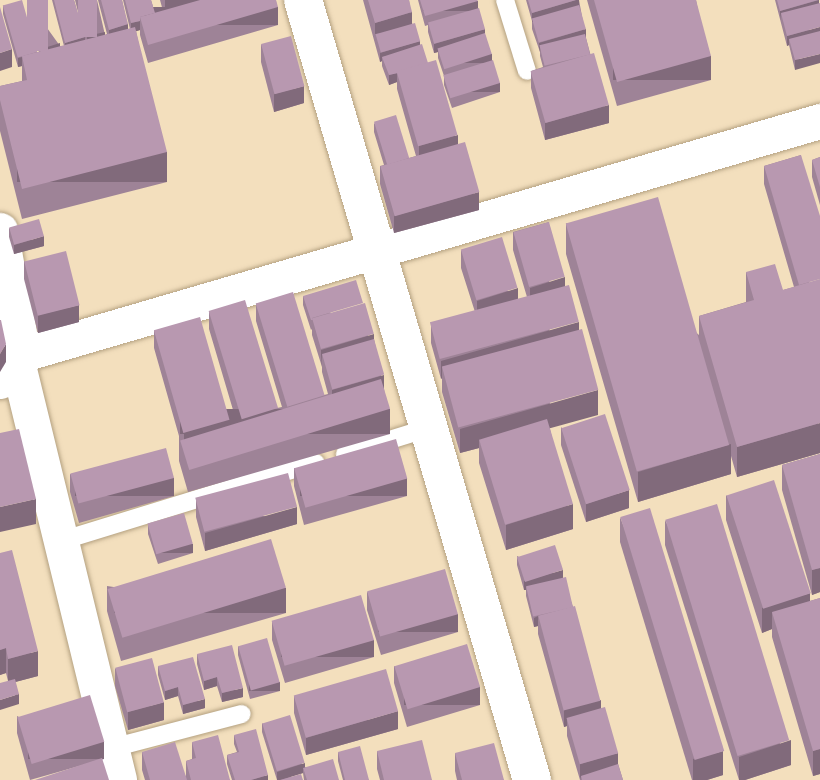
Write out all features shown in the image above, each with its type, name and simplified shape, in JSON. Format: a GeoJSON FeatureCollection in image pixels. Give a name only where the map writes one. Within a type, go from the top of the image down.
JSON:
{"type":"FeatureCollection","features":[{"type":"Feature","properties":{"kind":"street"},"geometry":{"type":"LineString","coordinates":[[303,0],[532,780]]}},
{"type":"Feature","properties":{"kind":"street"},"geometry":{"type":"LineString","coordinates":[[14,365],[820,121]]}},
{"type":"Feature","properties":{"kind":"street"},"geometry":{"type":"LineString","coordinates":[[0,230],[14,365],[64,540],[116,764]]}},
{"type":"Feature","properties":{"kind":"lane"},"geometry":{"type":"LineString","coordinates":[[505,0],[527,71]]}},
{"type":"Feature","properties":{"kind":"lane"},"geometry":{"type":"LineString","coordinates":[[64,540],[428,428]]}},
{"type":"Feature","properties":{"kind":"lane"},"geometry":{"type":"LineString","coordinates":[[116,764],[242,715]]}},
{"type":"Feature","properties":{"kind":"building"},"geometry":{"type":"Polygon","coordinates":[[[22,0],[37,52],[18,57],[3,6],[22,0]]]}},
{"type":"Feature","properties":{"kind":"building"},"geometry":{"type":"Polygon","coordinates":[[[27,0],[48,0],[48,51],[27,51],[27,0]]]}},
{"type":"Feature","properties":{"kind":"building"},"geometry":{"type":"Polygon","coordinates":[[[54,0],[74,0],[85,37],[65,43],[54,0]]]}},
{"type":"Feature","properties":{"kind":"building"},"geometry":{"type":"Polygon","coordinates":[[[78,0],[97,0],[97,37],[78,37],[78,0]]]}},
{"type":"Feature","properties":{"kind":"building"},"geometry":{"type":"Polygon","coordinates":[[[101,0],[122,0],[128,24],[109,30],[101,0]]]}},
{"type":"Feature","properties":{"kind":"building"},"geometry":{"type":"Polygon","coordinates":[[[125,0],[151,0],[155,13],[131,23],[125,0]]]}},
{"type":"Feature","properties":{"kind":"building"},"geometry":{"type":"Polygon","coordinates":[[[200,0],[276,0],[278,7],[148,45],[140,17],[200,0]]]}},
{"type":"Feature","properties":{"kind":"building"},"geometry":{"type":"Polygon","coordinates":[[[368,0],[409,0],[412,12],[375,23],[368,0]]]}},
{"type":"Feature","properties":{"kind":"building"},"geometry":{"type":"Polygon","coordinates":[[[420,0],[477,0],[478,1],[425,16],[420,0]]]}},
{"type":"Feature","properties":{"kind":"building"},"geometry":{"type":"Polygon","coordinates":[[[528,0],[576,0],[532,13],[528,0]]]}},
{"type":"Feature","properties":{"kind":"building"},"geometry":{"type":"Polygon","coordinates":[[[594,0],[696,0],[711,56],[617,82],[594,0]]]}},
{"type":"Feature","properties":{"kind":"building"},"geometry":{"type":"Polygon","coordinates":[[[777,0],[818,0],[780,11],[777,0]]]}},
{"type":"Feature","properties":{"kind":"building"},"geometry":{"type":"Polygon","coordinates":[[[820,3],[820,27],[787,36],[781,13],[820,3]]]}},
{"type":"Feature","properties":{"kind":"building"},"geometry":{"type":"Polygon","coordinates":[[[579,5],[586,29],[539,43],[532,19],[579,5]]]}},
{"type":"Feature","properties":{"kind":"building"},"geometry":{"type":"Polygon","coordinates":[[[0,7],[12,49],[0,53],[0,7]]]}},
{"type":"Feature","properties":{"kind":"building"},"geometry":{"type":"Polygon","coordinates":[[[479,8],[485,29],[434,44],[428,23],[479,8]]]}},
{"type":"Feature","properties":{"kind":"building"},"geometry":{"type":"Polygon","coordinates":[[[415,23],[420,41],[381,53],[376,34],[415,23]]]}},
{"type":"Feature","properties":{"kind":"building"},"geometry":{"type":"Polygon","coordinates":[[[135,27],[167,152],[22,189],[0,100],[0,86],[27,80],[22,56],[135,27]]]}},
{"type":"Feature","properties":{"kind":"building"},"geometry":{"type":"Polygon","coordinates":[[[820,31],[820,54],[795,60],[789,39],[820,31]]]}},
{"type":"Feature","properties":{"kind":"building"},"geometry":{"type":"Polygon","coordinates":[[[485,33],[492,54],[444,69],[437,48],[485,33]]]}},
{"type":"Feature","properties":{"kind":"building"},"geometry":{"type":"Polygon","coordinates":[[[585,34],[590,54],[544,66],[539,45],[585,34]]]}},
{"type":"Feature","properties":{"kind":"building"},"geometry":{"type":"Polygon","coordinates":[[[291,36],[304,86],[275,94],[261,44],[291,36]]]}},
{"type":"Feature","properties":{"kind":"building"},"geometry":{"type":"Polygon","coordinates":[[[422,44],[428,63],[389,75],[382,57],[422,44]]]}},
{"type":"Feature","properties":{"kind":"building"},"geometry":{"type":"Polygon","coordinates":[[[594,53],[609,105],[545,123],[531,71],[594,53]]]}},
{"type":"Feature","properties":{"kind":"building"},"geometry":{"type":"Polygon","coordinates":[[[436,60],[457,135],[418,146],[397,71],[436,60]]]}},
{"type":"Feature","properties":{"kind":"building"},"geometry":{"type":"Polygon","coordinates":[[[493,60],[500,83],[450,98],[443,75],[493,60]]]}},
{"type":"Feature","properties":{"kind":"building"},"geometry":{"type":"Polygon","coordinates":[[[396,115],[409,158],[387,165],[374,122],[396,115]]]}},
{"type":"Feature","properties":{"kind":"building"},"geometry":{"type":"Polygon","coordinates":[[[465,142],[479,192],[395,216],[380,166],[465,142]]]}},
{"type":"Feature","properties":{"kind":"building"},"geometry":{"type":"Polygon","coordinates":[[[801,155],[820,216],[820,279],[799,285],[764,166],[801,155]]]}},
{"type":"Feature","properties":{"kind":"building"},"geometry":{"type":"Polygon","coordinates":[[[820,157],[820,187],[812,160],[820,157]]]}},
{"type":"Feature","properties":{"kind":"building"},"geometry":{"type":"Polygon","coordinates":[[[658,197],[729,445],[637,471],[566,223],[658,197]]]}},
{"type":"Feature","properties":{"kind":"building"},"geometry":{"type":"Polygon","coordinates":[[[39,219],[44,236],[14,245],[9,228],[39,219]]]}},
{"type":"Feature","properties":{"kind":"building"},"geometry":{"type":"Polygon","coordinates":[[[549,222],[565,277],[529,287],[513,232],[549,222]]]}},
{"type":"Feature","properties":{"kind":"building"},"geometry":{"type":"Polygon","coordinates":[[[502,237],[517,288],[476,300],[461,250],[502,237]]]}},
{"type":"Feature","properties":{"kind":"building"},"geometry":{"type":"Polygon","coordinates":[[[66,251],[80,305],[38,316],[24,261],[66,251]]]}},
{"type":"Feature","properties":{"kind":"building"},"geometry":{"type":"Polygon","coordinates":[[[775,264],[783,290],[820,279],[820,423],[737,447],[699,316],[754,300],[746,272],[775,264]]]}},
{"type":"Feature","properties":{"kind":"building"},"geometry":{"type":"Polygon","coordinates":[[[356,280],[363,303],[311,320],[303,296],[356,280]]]}},
{"type":"Feature","properties":{"kind":"building"},"geometry":{"type":"Polygon","coordinates":[[[569,285],[579,322],[440,359],[430,322],[569,285]]]}},
{"type":"Feature","properties":{"kind":"building"},"geometry":{"type":"Polygon","coordinates":[[[293,292],[325,395],[287,407],[256,303],[293,292]]]}},
{"type":"Feature","properties":{"kind":"building"},"geometry":{"type":"Polygon","coordinates":[[[245,300],[278,408],[242,419],[209,311],[245,300]]]}},
{"type":"Feature","properties":{"kind":"building"},"geometry":{"type":"Polygon","coordinates":[[[365,303],[374,334],[321,349],[312,318],[365,303]]]}},
{"type":"Feature","properties":{"kind":"building"},"geometry":{"type":"Polygon","coordinates":[[[200,317],[229,420],[183,433],[154,330],[200,317]]]}},
{"type":"Feature","properties":{"kind":"building"},"geometry":{"type":"Polygon","coordinates":[[[0,320],[6,344],[0,354],[0,320]]]}},
{"type":"Feature","properties":{"kind":"building"},"geometry":{"type":"Polygon","coordinates":[[[582,329],[598,390],[458,427],[442,367],[582,329]]]}},
{"type":"Feature","properties":{"kind":"building"},"geometry":{"type":"Polygon","coordinates":[[[374,339],[384,375],[332,389],[322,354],[374,339]]]}},
{"type":"Feature","properties":{"kind":"building"},"geometry":{"type":"Polygon","coordinates":[[[381,379],[390,409],[189,470],[180,440],[381,379]]]}},
{"type":"Feature","properties":{"kind":"building"},"geometry":{"type":"Polygon","coordinates":[[[605,414],[630,490],[586,504],[561,428],[605,414]]]}},
{"type":"Feature","properties":{"kind":"building"},"geometry":{"type":"Polygon","coordinates":[[[547,419],[573,504],[505,525],[479,440],[547,419]]]}},
{"type":"Feature","properties":{"kind":"building"},"geometry":{"type":"Polygon","coordinates":[[[19,429],[36,499],[0,507],[0,433],[19,429]]]}},
{"type":"Feature","properties":{"kind":"building"},"geometry":{"type":"Polygon","coordinates":[[[396,439],[407,478],[305,508],[294,468],[396,439]]]}},
{"type":"Feature","properties":{"kind":"building"},"geometry":{"type":"Polygon","coordinates":[[[166,448],[174,478],[78,504],[70,474],[166,448]]]}},
{"type":"Feature","properties":{"kind":"building"},"geometry":{"type":"Polygon","coordinates":[[[820,454],[820,568],[812,570],[782,465],[820,454]]]}},
{"type":"Feature","properties":{"kind":"building"},"geometry":{"type":"Polygon","coordinates":[[[288,473],[297,507],[204,532],[195,498],[288,473]]]}},
{"type":"Feature","properties":{"kind":"building"},"geometry":{"type":"Polygon","coordinates":[[[774,480],[811,593],[763,609],[726,495],[774,480]]]}},
{"type":"Feature","properties":{"kind":"building"},"geometry":{"type":"Polygon","coordinates":[[[717,504],[789,740],[738,756],[665,520],[717,504]]]}},
{"type":"Feature","properties":{"kind":"building"},"geometry":{"type":"Polygon","coordinates":[[[650,508],[724,751],[695,760],[620,517],[650,508]]]}},
{"type":"Feature","properties":{"kind":"building"},"geometry":{"type":"Polygon","coordinates":[[[184,513],[193,544],[156,554],[147,523],[184,513]]]}},
{"type":"Feature","properties":{"kind":"building"},"geometry":{"type":"Polygon","coordinates":[[[271,539],[286,588],[122,638],[107,589],[271,539]]]}},
{"type":"Feature","properties":{"kind":"building"},"geometry":{"type":"Polygon","coordinates":[[[555,545],[563,570],[525,582],[517,557],[555,545]]]}},
{"type":"Feature","properties":{"kind":"building"},"geometry":{"type":"Polygon","coordinates":[[[12,550],[38,651],[8,659],[6,648],[0,650],[0,553],[12,550]]]}},
{"type":"Feature","properties":{"kind":"building"},"geometry":{"type":"Polygon","coordinates":[[[445,569],[458,614],[380,637],[367,591],[445,569]]]}},
{"type":"Feature","properties":{"kind":"building"},"geometry":{"type":"Polygon","coordinates":[[[566,577],[573,607],[533,616],[526,586],[566,577]]]}},
{"type":"Feature","properties":{"kind":"building"},"geometry":{"type":"Polygon","coordinates":[[[361,595],[374,640],[285,666],[272,621],[361,595]]]}},
{"type":"Feature","properties":{"kind":"building"},"geometry":{"type":"Polygon","coordinates":[[[820,598],[820,749],[813,751],[772,612],[820,598]]]}},
{"type":"Feature","properties":{"kind":"building"},"geometry":{"type":"Polygon","coordinates":[[[575,606],[600,701],[564,710],[538,616],[575,606]]]}},
{"type":"Feature","properties":{"kind":"building"},"geometry":{"type":"Polygon","coordinates":[[[267,638],[280,682],[251,690],[238,646],[267,638]]]}},
{"type":"Feature","properties":{"kind":"building"},"geometry":{"type":"Polygon","coordinates":[[[467,644],[480,687],[407,709],[394,666],[467,644]]]}},
{"type":"Feature","properties":{"kind":"building"},"geometry":{"type":"Polygon","coordinates":[[[232,645],[243,688],[222,693],[217,677],[204,681],[197,654],[232,645]]]}},
{"type":"Feature","properties":{"kind":"building"},"geometry":{"type":"Polygon","coordinates":[[[193,657],[205,699],[183,705],[178,687],[165,691],[158,666],[193,657]]]}},
{"type":"Feature","properties":{"kind":"building"},"geometry":{"type":"Polygon","coordinates":[[[152,658],[164,702],[127,712],[115,668],[152,658]]]}},
{"type":"Feature","properties":{"kind":"building"},"geometry":{"type":"Polygon","coordinates":[[[386,669],[398,711],[306,738],[294,695],[386,669]]]}},
{"type":"Feature","properties":{"kind":"building"},"geometry":{"type":"Polygon","coordinates":[[[15,679],[19,694],[0,700],[0,683],[15,679]]]}},
{"type":"Feature","properties":{"kind":"building"},"geometry":{"type":"Polygon","coordinates":[[[90,695],[104,742],[32,764],[17,717],[90,695]]]}},
{"type":"Feature","properties":{"kind":"building"},"geometry":{"type":"Polygon","coordinates":[[[605,707],[618,753],[580,764],[567,718],[605,707]]]}},
{"type":"Feature","properties":{"kind":"building"},"geometry":{"type":"Polygon","coordinates":[[[290,715],[305,763],[277,771],[262,723],[290,715]]]}},
{"type":"Feature","properties":{"kind":"building"},"geometry":{"type":"Polygon","coordinates":[[[256,729],[268,775],[251,780],[235,780],[227,755],[239,752],[234,735],[256,729]]]}},
{"type":"Feature","properties":{"kind":"building"},"geometry":{"type":"Polygon","coordinates":[[[218,735],[230,780],[191,780],[186,761],[196,758],[192,742],[218,735]]]}},
{"type":"Feature","properties":{"kind":"building"},"geometry":{"type":"Polygon","coordinates":[[[422,740],[432,780],[384,780],[377,751],[422,740]]]}},
{"type":"Feature","properties":{"kind":"building"},"geometry":{"type":"Polygon","coordinates":[[[175,742],[187,780],[150,780],[142,752],[175,742]]]}},
{"type":"Feature","properties":{"kind":"building"},"geometry":{"type":"Polygon","coordinates":[[[494,743],[504,780],[462,780],[455,753],[494,743]]]}},
{"type":"Feature","properties":{"kind":"building"},"geometry":{"type":"Polygon","coordinates":[[[360,746],[369,780],[345,780],[338,752],[360,746]]]}},
{"type":"Feature","properties":{"kind":"building"},"geometry":{"type":"Polygon","coordinates":[[[102,758],[109,780],[35,780],[102,758]]]}},
{"type":"Feature","properties":{"kind":"building"},"geometry":{"type":"Polygon","coordinates":[[[333,759],[339,780],[307,780],[303,768],[333,759]]]}},
{"type":"Feature","properties":{"kind":"building"},"geometry":{"type":"Polygon","coordinates":[[[618,764],[623,780],[582,780],[581,776],[618,764]]]}},
{"type":"Feature","properties":{"kind":"building"},"geometry":{"type":"Polygon","coordinates":[[[301,774],[303,780],[280,780],[301,774]]]}}]}
